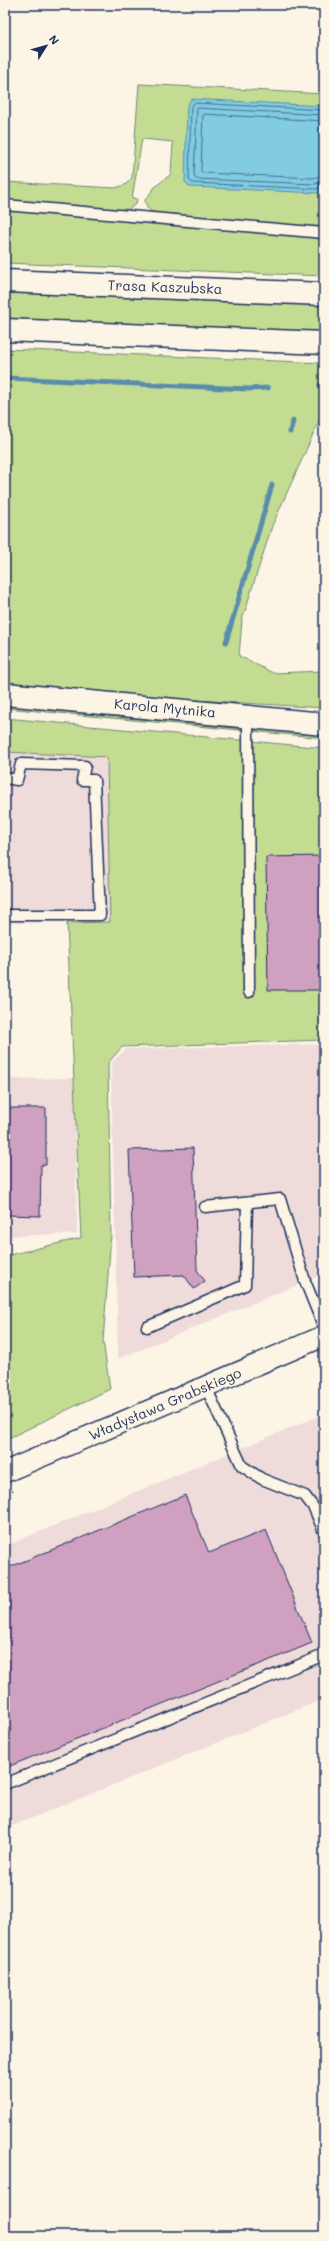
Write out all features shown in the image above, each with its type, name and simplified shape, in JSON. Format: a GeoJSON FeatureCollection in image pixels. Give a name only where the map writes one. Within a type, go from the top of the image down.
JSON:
{"type":"FeatureCollection","features":[{"type":"Feature","properties":{"kind":"main road","name":"Trasa Kaszubska"},"geometry":{"type":"LineString","coordinates":[[5,281],[324,294]]}},
{"type":"Feature","properties":{"kind":"main road"},"geometry":{"type":"LineString","coordinates":[[5,330],[324,343]]}},
{"type":"Feature","properties":{"kind":"main road","name":"Karola Mytnika"},"geometry":{"type":"LineString","coordinates":[[5,694],[324,724]]}},
{"type":"Feature","properties":{"kind":"street","name":"Władysława Grabskiego"},"geometry":{"type":"LineString","coordinates":[[5,1472],[324,1336]]}},
{"type":"Feature","properties":{"kind":"lane"},"geometry":{"type":"LineString","coordinates":[[5,205],[324,233]]}},
{"type":"Feature","properties":{"kind":"lane"},"geometry":{"type":"LineString","coordinates":[[248,716],[249,992]]}},
{"type":"Feature","properties":{"kind":"lane"},"geometry":{"type":"LineString","coordinates":[[5,778],[17,780],[21,764],[85,766],[82,780],[94,780],[100,915],[5,915]]}},
{"type":"Feature","properties":{"kind":"lane"},"geometry":{"type":"LineString","coordinates":[[205,1207],[280,1199],[306,1281],[324,1328]]}},
{"type":"Feature","properties":{"kind":"lane"},"geometry":{"type":"LineString","coordinates":[[147,1326],[244,1284],[247,1203]]}},
{"type":"Feature","properties":{"kind":"lane"},"geometry":{"type":"LineString","coordinates":[[206,1387],[242,1466],[262,1479],[305,1496],[314,1508],[324,1532]]}},
{"type":"Feature","properties":{"kind":"lane"},"geometry":{"type":"LineString","coordinates":[[5,1784],[324,1655]]}},
{"type":"Feature","properties":{"kind":"shaded area"},"geometry":{"type":"Polygon","coordinates":[[[5,752],[107,756],[110,922],[5,923],[5,752]]]}},
{"type":"Feature","properties":{"kind":"shaded area"},"geometry":{"type":"Polygon","coordinates":[[[324,1044],[324,1274],[118,1359],[111,1063],[126,1049],[324,1044]]]}},
{"type":"Feature","properties":{"kind":"shaded area"},"geometry":{"type":"Polygon","coordinates":[[[74,1078],[77,1234],[5,1236],[5,1079],[74,1078]]]}},
{"type":"Feature","properties":{"kind":"shaded area"},"geometry":{"type":"Polygon","coordinates":[[[324,1414],[324,1699],[5,1829],[5,1546],[324,1414]]]}},
{"type":"Feature","properties":{"kind":"green space"},"geometry":{"type":"Polygon","coordinates":[[[139,84],[324,94],[324,227],[282,225],[152,212],[147,208],[145,200],[155,187],[171,174],[173,142],[142,139],[132,198],[137,199],[136,204],[126,211],[5,201],[5,182],[115,188],[125,185],[132,178],[139,84]]]}},
{"type":"Feature","properties":{"kind":"green space"},"geometry":{"type":"Polygon","coordinates":[[[5,210],[324,238],[324,276],[5,263],[5,210]]]}},
{"type":"Feature","properties":{"kind":"green space"},"geometry":{"type":"Polygon","coordinates":[[[5,290],[324,303],[324,334],[5,321],[5,290]]]}},
{"type":"Feature","properties":{"kind":"green space"},"geometry":{"type":"Polygon","coordinates":[[[5,349],[324,363],[324,410],[272,526],[242,620],[239,656],[273,673],[324,671],[324,708],[5,688],[5,349]]]}},
{"type":"Feature","properties":{"kind":"green space"},"geometry":{"type":"Polygon","coordinates":[[[5,703],[324,732],[324,738],[5,708],[5,703]]]}},
{"type":"Feature","properties":{"kind":"green space"},"geometry":{"type":"Polygon","coordinates":[[[5,718],[324,748],[324,1040],[122,1047],[108,1063],[111,1235],[103,1341],[110,1389],[5,1440],[5,1256],[81,1238],[67,923],[110,922],[107,757],[5,752],[5,718]]]}},
{"type":"Feature","properties":{"kind":"water"},"geometry":{"type":"Polygon","coordinates":[[[191,99],[322,106],[324,108],[324,189],[318,193],[190,187],[185,182],[187,106],[191,99]]]}},
{"type":"Feature","properties":{"kind":"building"},"geometry":{"type":"Polygon","coordinates":[[[324,856],[324,990],[268,990],[266,857],[324,856]]]}},
{"type":"Feature","properties":{"kind":"building"},"geometry":{"type":"Polygon","coordinates":[[[5,1108],[46,1108],[46,1165],[41,1165],[40,1216],[5,1215],[5,1108]]]}},
{"type":"Feature","properties":{"kind":"building"},"geometry":{"type":"Polygon","coordinates":[[[193,1148],[197,1270],[205,1281],[194,1289],[184,1275],[134,1277],[129,1150],[193,1148]]]}},
{"type":"Feature","properties":{"kind":"building"},"geometry":{"type":"Polygon","coordinates":[[[185,1495],[209,1553],[266,1530],[312,1643],[5,1768],[5,1569],[185,1495]]]}},
{"type":"Feature","properties":{"kind":"waterway"},"geometry":{"type":"LineString","coordinates":[[5,378],[248,389],[268,388]]}},
{"type":"Feature","properties":{"kind":"waterway"},"geometry":{"type":"LineString","coordinates":[[290,432],[293,421]]}},
{"type":"Feature","properties":{"kind":"waterway"},"geometry":{"type":"LineString","coordinates":[[226,642],[272,485]]}}]}
